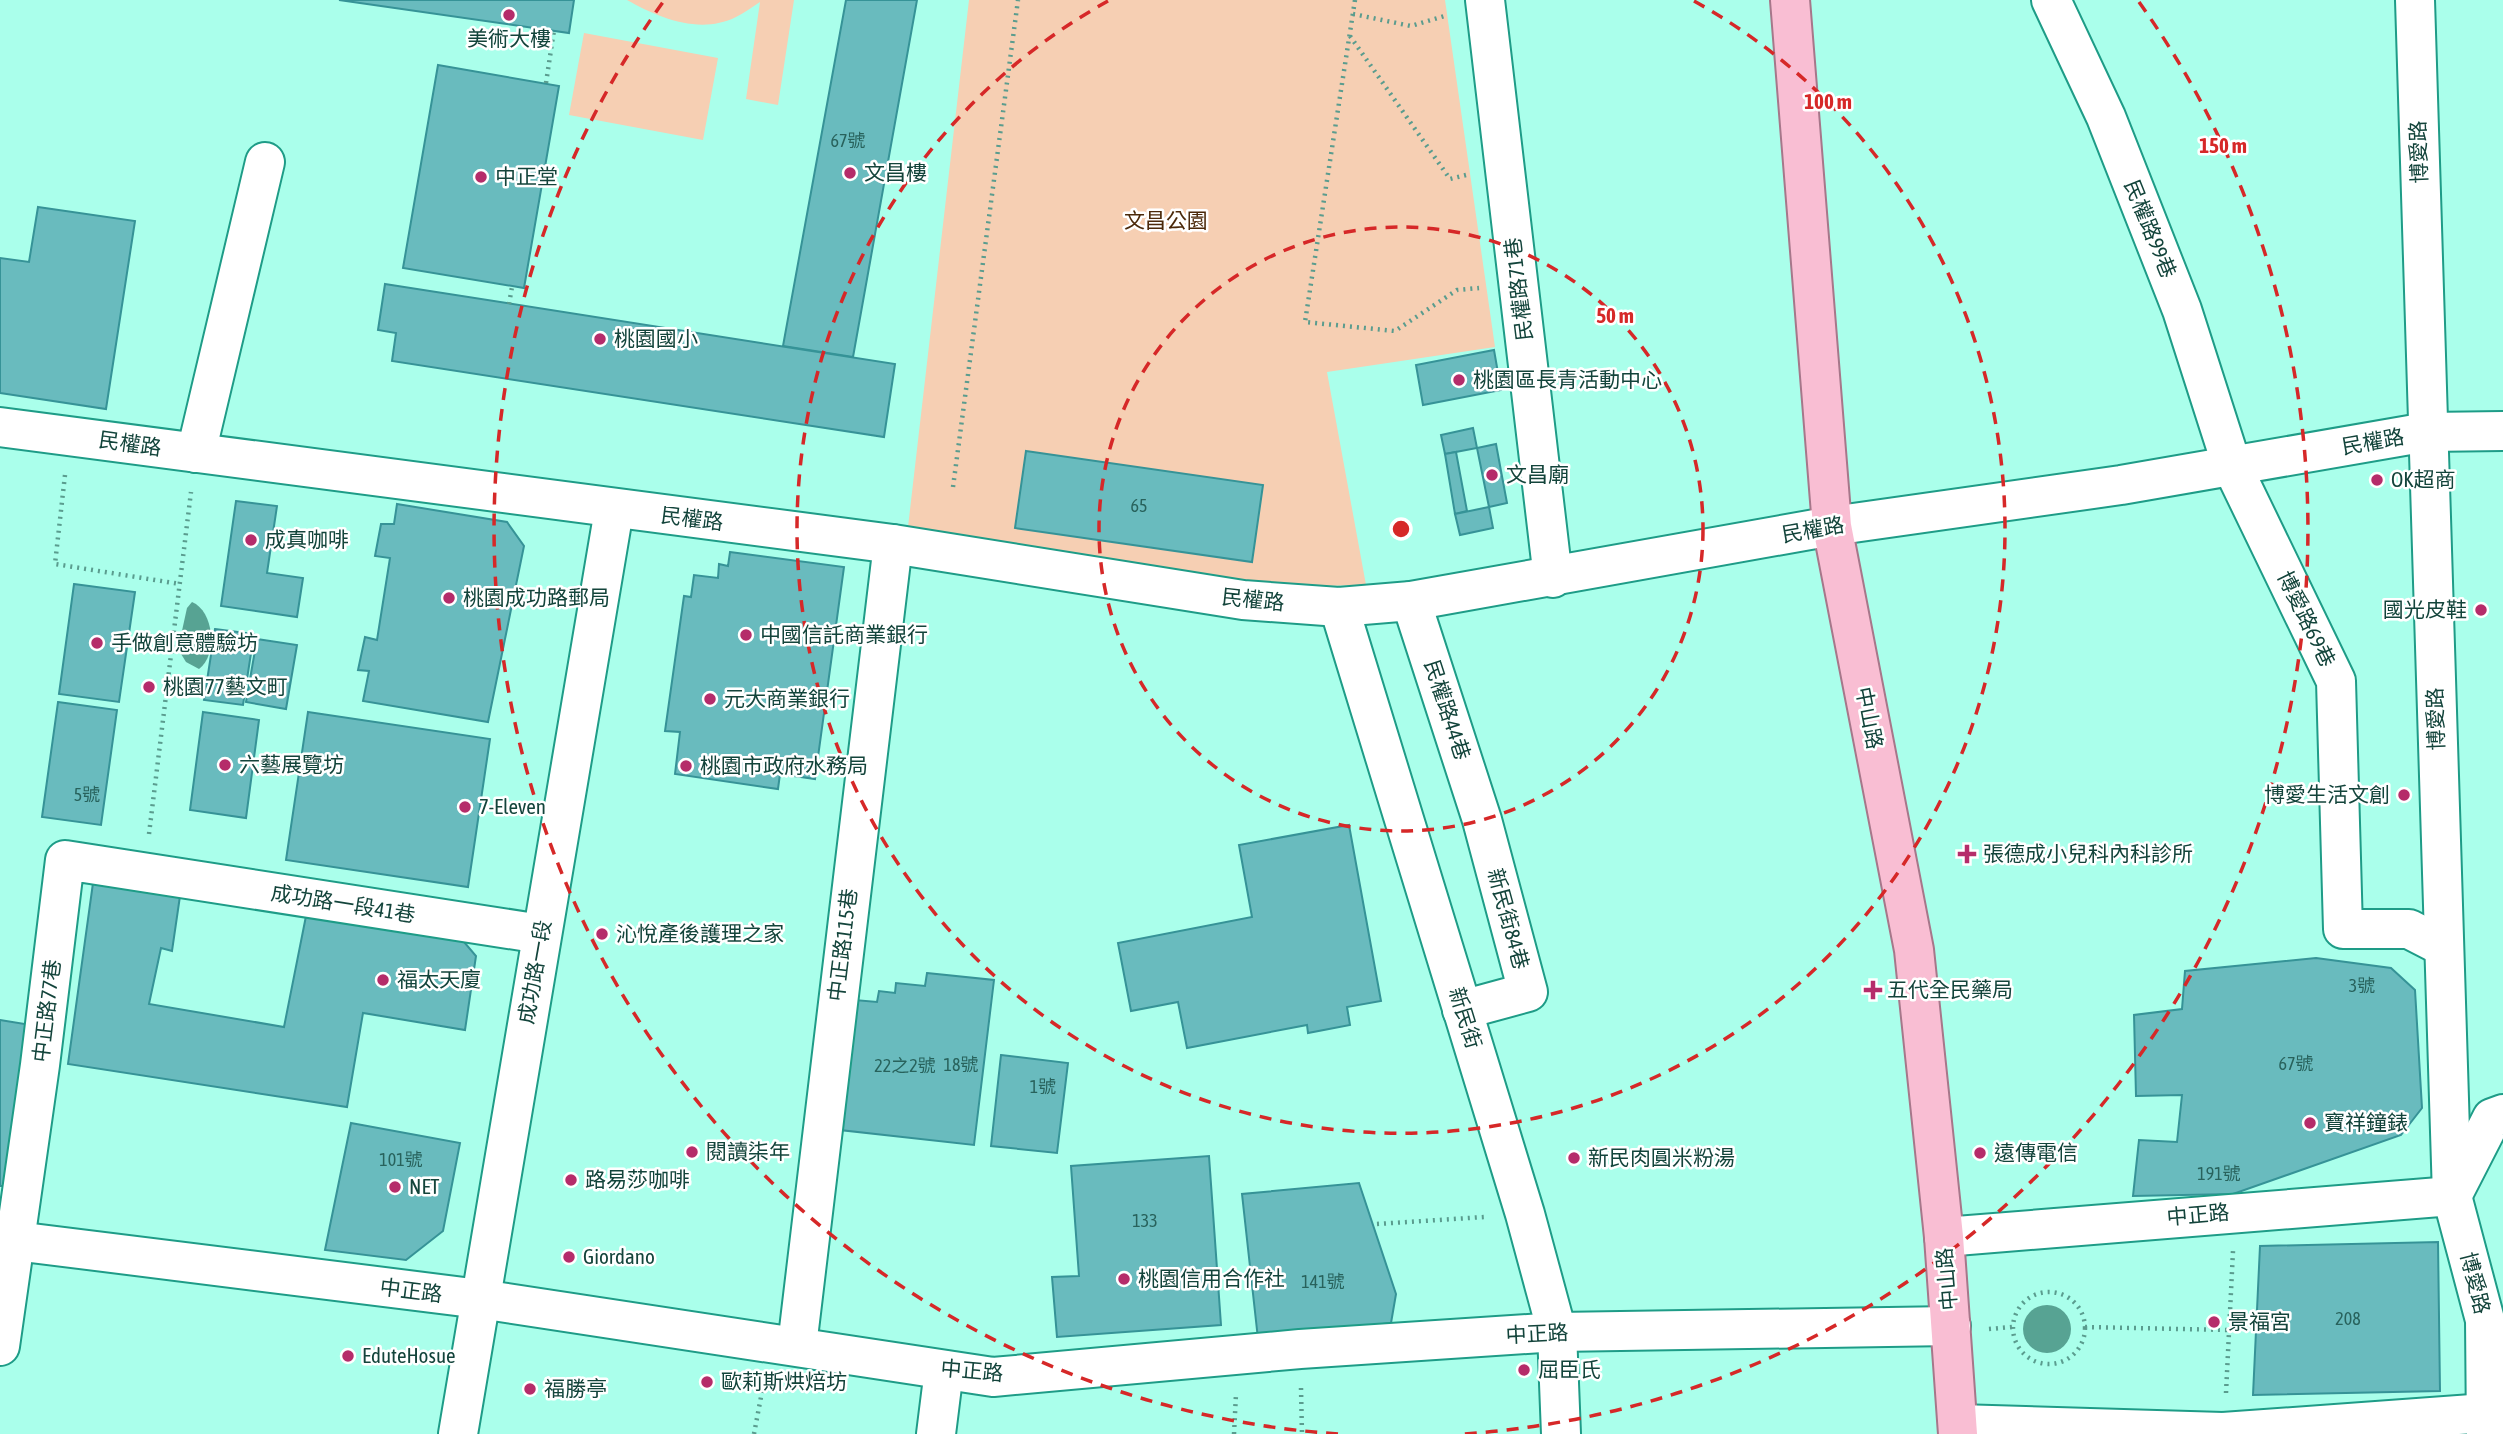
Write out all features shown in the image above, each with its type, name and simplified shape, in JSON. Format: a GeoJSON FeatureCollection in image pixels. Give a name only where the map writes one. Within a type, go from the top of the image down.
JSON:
{"type":"FeatureCollection","features":[{"type":"Feature","properties":{"kind":"main road","name":"中山路"},"geometry":{"type":"LineString","coordinates":[[1790,0],[1832,526],[1914,950],[1944,1237],[1958,1429]]}},
{"type":"Feature","properties":{"kind":"street","name":"民權路99巷"},"geometry":{"type":"LineString","coordinates":[[2051,0],[2052,9],[2106,117],[2182,310],[2232,466]]}},
{"type":"Feature","properties":{"kind":"street","name":"博愛路"},"geometry":{"type":"LineString","coordinates":[[2415,0],[2452,1196],[2494,1320],[2486,1423]]}},
{"type":"Feature","properties":{"kind":"street","name":"民權路71巷"},"geometry":{"type":"LineString","coordinates":[[1485,2],[1553,578]]}},
{"type":"Feature","properties":{"kind":"street"},"geometry":{"type":"LineString","coordinates":[[196,453],[265,162]]}},
{"type":"Feature","properties":{"kind":"street","name":"民權路"},"geometry":{"type":"LineString","coordinates":[[0,427],[614,510],[893,544],[1243,600],[1339,607],[1411,601],[1553,578],[1832,526],[2232,466],[2427,432],[2503,432]]}},
{"type":"Feature","properties":{"kind":"street","name":"博愛路69巷"},"geometry":{"type":"LineString","coordinates":[[2232,466],[2336,681],[2343,929],[2409,929],[2444,947]]}},
{"type":"Feature","properties":{"kind":"street","name":"成功路一段"},"geometry":{"type":"LineString","coordinates":[[458,1434],[614,510]]}},
{"type":"Feature","properties":{"kind":"street","name":"中正路115巷"},"geometry":{"type":"LineString","coordinates":[[784,1344],[893,544]]}},
{"type":"Feature","properties":{"kind":"street","name":"民權路44巷"},"geometry":{"type":"LineString","coordinates":[[1411,601],[1482,820]]}},
{"type":"Feature","properties":{"kind":"street","name":"新民街"},"geometry":{"type":"LineString","coordinates":[[1339,607],[1525,1214],[1557,1332],[1561,1434]]}},
{"type":"Feature","properties":{"kind":"street","name":"新民街84巷"},"geometry":{"type":"LineString","coordinates":[[1462,1010],[1528,992],[1482,820]]}},
{"type":"Feature","properties":{"kind":"street","name":"中正路77巷"},"geometry":{"type":"LineString","coordinates":[[7,1239],[40,1065],[65,859],[144,873]]}},
{"type":"Feature","properties":{"kind":"street","name":"成功路一段41巷"},"geometry":{"type":"LineString","coordinates":[[144,873],[541,934]]}},
{"type":"Feature","properties":{"kind":"street"},"geometry":{"type":"LineString","coordinates":[[2452,1196],[2492,1118],[2503,1114]]}},
{"type":"Feature","properties":{"kind":"street","name":"中正路"},"geometry":{"type":"LineString","coordinates":[[1944,1237],[2452,1196]]}},
{"type":"Feature","properties":{"kind":"street"},"geometry":{"type":"LineString","coordinates":[[0,1346],[7,1239]]}},
{"type":"Feature","properties":{"kind":"street","name":"中正路"},"geometry":{"type":"LineString","coordinates":[[7,1239],[480,1299],[993,1377],[1300,1349],[1557,1332],[1951,1326]]}},
{"type":"Feature","properties":{"kind":"street"},"geometry":{"type":"LineString","coordinates":[[936,1434],[944,1370]]}},
{"type":"Feature","properties":{"kind":"street"},"geometry":{"type":"LineString","coordinates":[[1958,1429],[2223,1432],[2486,1423]]}},
{"type":"Feature","properties":{"kind":"path"},"geometry":{"type":"LineString","coordinates":[[953,487],[1018,0]]}},
{"type":"Feature","properties":{"kind":"path"},"geometry":{"type":"LineString","coordinates":[[1355,0],[1305,322],[1395,331],[1457,290],[1519,286]]}},
{"type":"Feature","properties":{"kind":"path"},"geometry":{"type":"LineString","coordinates":[[1353,14],[1411,26],[1485,2]]}},
{"type":"Feature","properties":{"kind":"path"},"geometry":{"type":"LineString","coordinates":[[546,83],[554,30]]}},
{"type":"Feature","properties":{"kind":"path"},"geometry":{"type":"LineString","coordinates":[[1350,36],[1450,178],[1505,167]]}},
{"type":"Feature","properties":{"kind":"path"},"geometry":{"type":"LineString","coordinates":[[509,304],[512,287]]}},
{"type":"Feature","properties":{"kind":"path"},"geometry":{"type":"LineString","coordinates":[[70,436],[55,564],[180,584]]}},
{"type":"Feature","properties":{"kind":"path"},"geometry":{"type":"LineString","coordinates":[[144,873],[196,453]]}},
{"type":"Feature","properties":{"kind":"path"},"geometry":{"type":"LineString","coordinates":[[2223,1432],[2234,1212]]}},
{"type":"Feature","properties":{"kind":"path"},"geometry":{"type":"LineString","coordinates":[[1377,1224],[1525,1214]]}},
{"type":"Feature","properties":{"kind":"path"},"geometry":{"type":"LineString","coordinates":[[2052,1291],[2075,1301],[2082,1312],[2085,1326],[2079,1349],[2061,1362],[2049,1364],[2028,1358],[2019,1350],[2012,1328],[2014,1316],[2028,1297],[2052,1291]]}},
{"type":"Feature","properties":{"kind":"path"},"geometry":{"type":"LineString","coordinates":[[2085,1326],[2229,1330]]}},
{"type":"Feature","properties":{"kind":"path"},"geometry":{"type":"LineString","coordinates":[[754,1434],[784,1344]]}},
{"type":"Feature","properties":{"kind":"green space"},"geometry":{"type":"Polygon","coordinates":[[[627,0],[794,0],[778,105],[746,99],[760,2],[722,22],[694,24],[652,13],[627,0]]]}},
{"type":"Feature","properties":{"kind":"green space","name":"文昌公園"},"geometry":{"type":"Polygon","coordinates":[[[969,0],[1445,0],[1495,347],[1327,372],[1366,585],[1277,587],[908,527],[969,0]]]}},
{"type":"Feature","properties":{"kind":"green space"},"geometry":{"type":"Polygon","coordinates":[[[584,33],[718,58],[703,140],[569,115],[584,33]]]}},
{"type":"Feature","properties":{"kind":"water"},"geometry":{"type":"Polygon","coordinates":[[[192,602],[205,614],[211,634],[209,654],[199,669],[186,662],[178,649],[187,608],[192,602]]]}},
{"type":"Feature","properties":{"kind":"water"},"geometry":{"type":"Polygon","coordinates":[[[2047,1305],[2064,1312],[2071,1329],[2064,1346],[2047,1353],[2030,1346],[2023,1329],[2030,1312],[2047,1305]]]}},
{"type":"Feature","properties":{"kind":"building","name":"美術大樓"},"geometry":{"type":"Polygon","coordinates":[[[339,0],[574,0],[569,33],[339,0]]]}},
{"type":"Feature","properties":{"kind":"building","name":"文昌樓"},"geometry":{"type":"Polygon","coordinates":[[[846,0],[917,0],[853,357],[783,346],[846,0]]]}},
{"type":"Feature","properties":{"kind":"building","name":"中正堂"},"geometry":{"type":"Polygon","coordinates":[[[438,65],[559,86],[524,288],[403,268],[438,65]]]}},
{"type":"Feature","properties":{"kind":"building"},"geometry":{"type":"Polygon","coordinates":[[[38,207],[135,221],[106,409],[0,393],[0,258],[29,262],[38,207]]]}},
{"type":"Feature","properties":{"kind":"building"},"geometry":{"type":"Polygon","coordinates":[[[385,284],[895,364],[884,437],[392,361],[396,333],[378,330],[385,284]]]}},
{"type":"Feature","properties":{"kind":"building","name":"桃園區長青活動中心"},"geometry":{"type":"Polygon","coordinates":[[[1494,350],[1501,390],[1423,405],[1416,365],[1494,350]]]}},
{"type":"Feature","properties":{"kind":"building"},"geometry":{"type":"Polygon","coordinates":[[[1473,428],[1477,448],[1445,454],[1441,435],[1473,428]]]}},
{"type":"Feature","properties":{"kind":"building","name":"文昌廟"},"geometry":{"type":"Polygon","coordinates":[[[1496,444],[1507,503],[1489,507],[1477,448],[1496,444]]]}},
{"type":"Feature","properties":{"kind":"building"},"geometry":{"type":"Polygon","coordinates":[[[1026,451],[1263,485],[1252,562],[1015,528],[1026,451]]]}},
{"type":"Feature","properties":{"kind":"building"},"geometry":{"type":"Polygon","coordinates":[[[1456,452],[1467,511],[1455,514],[1445,454],[1456,452]]]}},
{"type":"Feature","properties":{"kind":"building","name":"成真咖啡"},"geometry":{"type":"Polygon","coordinates":[[[236,501],[277,506],[267,573],[303,578],[297,617],[221,606],[236,501]]]}},
{"type":"Feature","properties":{"kind":"building","name":"桃園成功路郵局"},"geometry":{"type":"Polygon","coordinates":[[[397,504],[507,522],[524,546],[488,722],[363,701],[369,671],[358,670],[365,637],[377,640],[390,558],[375,556],[381,524],[394,524],[397,504]]]}},
{"type":"Feature","properties":{"kind":"building"},"geometry":{"type":"Polygon","coordinates":[[[1489,507],[1493,528],[1460,535],[1455,514],[1489,507]]]}},
{"type":"Feature","properties":{"kind":"building"},"geometry":{"type":"Polygon","coordinates":[[[730,552],[844,567],[815,779],[780,774],[778,789],[675,774],[680,732],[665,731],[684,596],[691,597],[694,575],[718,578],[719,564],[728,566],[730,552]]]}},
{"type":"Feature","properties":{"kind":"building","name":"手做創意體驗坊"},"geometry":{"type":"Polygon","coordinates":[[[74,584],[135,592],[119,702],[59,694],[74,584]]]}},
{"type":"Feature","properties":{"kind":"building"},"geometry":{"type":"Polygon","coordinates":[[[215,629],[254,634],[243,705],[204,700],[215,629]]]}},
{"type":"Feature","properties":{"kind":"building"},"geometry":{"type":"Polygon","coordinates":[[[257,639],[297,645],[286,709],[246,702],[257,639]]]}},
{"type":"Feature","properties":{"kind":"building"},"geometry":{"type":"Polygon","coordinates":[[[58,702],[117,710],[101,825],[42,817],[58,702]]]}},
{"type":"Feature","properties":{"kind":"building","name":"六藝展覽坊"},"geometry":{"type":"Polygon","coordinates":[[[203,712],[259,720],[246,818],[190,810],[203,712]]]}},
{"type":"Feature","properties":{"kind":"building"},"geometry":{"type":"Polygon","coordinates":[[[308,712],[490,739],[468,887],[286,860],[308,712]]]}},
{"type":"Feature","properties":{"kind":"building"},"geometry":{"type":"Polygon","coordinates":[[[1349,825],[1381,1001],[1347,1007],[1350,1025],[1308,1033],[1307,1025],[1187,1048],[1178,1002],[1131,1011],[1118,943],[1252,917],[1239,845],[1349,825]]]}},
{"type":"Feature","properties":{"kind":"building","name":"福太天廈"},"geometry":{"type":"Polygon","coordinates":[[[93,883],[180,896],[172,951],[161,948],[149,1004],[284,1027],[307,911],[459,936],[476,956],[465,1030],[363,1013],[347,1107],[68,1064],[93,883]]]}},
{"type":"Feature","properties":{"kind":"building"},"geometry":{"type":"Polygon","coordinates":[[[2316,958],[2391,968],[2415,990],[2422,1108],[2401,1135],[2233,1194],[2133,1196],[2139,1140],[2177,1142],[2182,1095],[2136,1096],[2134,1015],[2182,1009],[2185,971],[2316,958]]]}},
{"type":"Feature","properties":{"kind":"building"},"geometry":{"type":"Polygon","coordinates":[[[927,973],[994,980],[974,1145],[840,1130],[855,1000],[877,1002],[879,991],[895,993],[896,983],[925,986],[927,973]]]}},
{"type":"Feature","properties":{"kind":"building"},"geometry":{"type":"Polygon","coordinates":[[[0,1020],[31,1025],[4,1186],[0,1186],[0,1020]]]}},
{"type":"Feature","properties":{"kind":"building"},"geometry":{"type":"Polygon","coordinates":[[[1001,1055],[1068,1063],[1057,1153],[991,1146],[1001,1055]]]}},
{"type":"Feature","properties":{"kind":"building","name":"NET"},"geometry":{"type":"Polygon","coordinates":[[[351,1123],[460,1143],[443,1231],[406,1260],[325,1250],[351,1123]]]}},
{"type":"Feature","properties":{"kind":"building","name":"桃園信用合作社"},"geometry":{"type":"Polygon","coordinates":[[[1209,1156],[1221,1325],[1057,1337],[1052,1277],[1079,1276],[1071,1166],[1209,1156]]]}},
{"type":"Feature","properties":{"kind":"building"},"geometry":{"type":"Polygon","coordinates":[[[1359,1183],[1396,1294],[1391,1323],[1258,1339],[1242,1194],[1359,1183]]]}},
{"type":"Feature","properties":{"kind":"building","name":"景福宮"},"geometry":{"type":"Polygon","coordinates":[[[2438,1242],[2440,1391],[2253,1395],[2260,1246],[2438,1242]]]}},
{"type":"Feature","properties":{"kind":"place","name":"美術大樓"},"geometry":{"type":"Point","coordinates":[509,15]}},
{"type":"Feature","properties":{"kind":"place","name":"文昌樓"},"geometry":{"type":"Point","coordinates":[850,173]}},
{"type":"Feature","properties":{"kind":"place","name":"中正堂"},"geometry":{"type":"Point","coordinates":[481,177]}},
{"type":"Feature","properties":{"kind":"place","name":"桃園國小"},"geometry":{"type":"Point","coordinates":[600,339]}},
{"type":"Feature","properties":{"kind":"place","name":"桃園區長青活動中心"},"geometry":{"type":"Point","coordinates":[1459,380]}},
{"type":"Feature","properties":{"kind":"place","name":"文昌廟"},"geometry":{"type":"Point","coordinates":[1492,475]}},
{"type":"Feature","properties":{"kind":"place","name":"OK超商"},"geometry":{"type":"Point","coordinates":[2377,480]}},
{"type":"Feature","properties":{"kind":"place","name":"成真咖啡"},"geometry":{"type":"Point","coordinates":[251,540]}},
{"type":"Feature","properties":{"kind":"place","name":"桃園成功路郵局"},"geometry":{"type":"Point","coordinates":[449,598]}},
{"type":"Feature","properties":{"kind":"place","name":"國光皮鞋"},"geometry":{"type":"Point","coordinates":[2481,610]}},
{"type":"Feature","properties":{"kind":"place","name":"中國信託商業銀行"},"geometry":{"type":"Point","coordinates":[746,635]}},
{"type":"Feature","properties":{"kind":"place","name":"手做創意體驗坊"},"geometry":{"type":"Point","coordinates":[97,643]}},
{"type":"Feature","properties":{"kind":"place","name":"桃園77藝文町"},"geometry":{"type":"Point","coordinates":[149,687]}},
{"type":"Feature","properties":{"kind":"place","name":"元大商業銀行"},"geometry":{"type":"Point","coordinates":[710,699]}},
{"type":"Feature","properties":{"kind":"place","name":"六藝展覽坊"},"geometry":{"type":"Point","coordinates":[225,765]}},
{"type":"Feature","properties":{"kind":"place","name":"桃園市政府水務局"},"geometry":{"type":"Point","coordinates":[686,766]}},
{"type":"Feature","properties":{"kind":"place","name":"博愛生活文創"},"geometry":{"type":"Point","coordinates":[2404,795]}},
{"type":"Feature","properties":{"kind":"place","name":"7-Eleven"},"geometry":{"type":"Point","coordinates":[465,807]}},
{"type":"Feature","properties":{"kind":"place","name":"張德成小兒科內科診所"},"geometry":{"type":"Point","coordinates":[1967,854]}},
{"type":"Feature","properties":{"kind":"place","name":"沁悅產後護理之家"},"geometry":{"type":"Point","coordinates":[602,934]}},
{"type":"Feature","properties":{"kind":"place","name":"福太天廈"},"geometry":{"type":"Point","coordinates":[383,980]}},
{"type":"Feature","properties":{"kind":"place","name":"五代全民藥局"},"geometry":{"type":"Point","coordinates":[1873,990]}},
{"type":"Feature","properties":{"kind":"place","name":"寶祥鐘錶"},"geometry":{"type":"Point","coordinates":[2310,1123]}},
{"type":"Feature","properties":{"kind":"place","name":"閱讀柒年"},"geometry":{"type":"Point","coordinates":[692,1152]}},
{"type":"Feature","properties":{"kind":"place","name":"遠傳電信"},"geometry":{"type":"Point","coordinates":[1980,1153]}},
{"type":"Feature","properties":{"kind":"place","name":"新民肉圓米粉湯"},"geometry":{"type":"Point","coordinates":[1574,1158]}},
{"type":"Feature","properties":{"kind":"place","name":"路易莎咖啡"},"geometry":{"type":"Point","coordinates":[571,1180]}},
{"type":"Feature","properties":{"kind":"place","name":"NET"},"geometry":{"type":"Point","coordinates":[395,1187]}},
{"type":"Feature","properties":{"kind":"place","name":"Giordano"},"geometry":{"type":"Point","coordinates":[569,1257]}},
{"type":"Feature","properties":{"kind":"place","name":"桃園信用合作社"},"geometry":{"type":"Point","coordinates":[1124,1279]}},
{"type":"Feature","properties":{"kind":"place","name":"景福宮"},"geometry":{"type":"Point","coordinates":[2214,1322]}},
{"type":"Feature","properties":{"kind":"place","name":"EduteHosue"},"geometry":{"type":"Point","coordinates":[348,1356]}},
{"type":"Feature","properties":{"kind":"place","name":"屈臣氏"},"geometry":{"type":"Point","coordinates":[1524,1370]}},
{"type":"Feature","properties":{"kind":"place","name":"歐莉斯烘焙坊"},"geometry":{"type":"Point","coordinates":[707,1382]}},
{"type":"Feature","properties":{"kind":"place","name":"福勝亭"},"geometry":{"type":"Point","coordinates":[530,1389]}}]}
